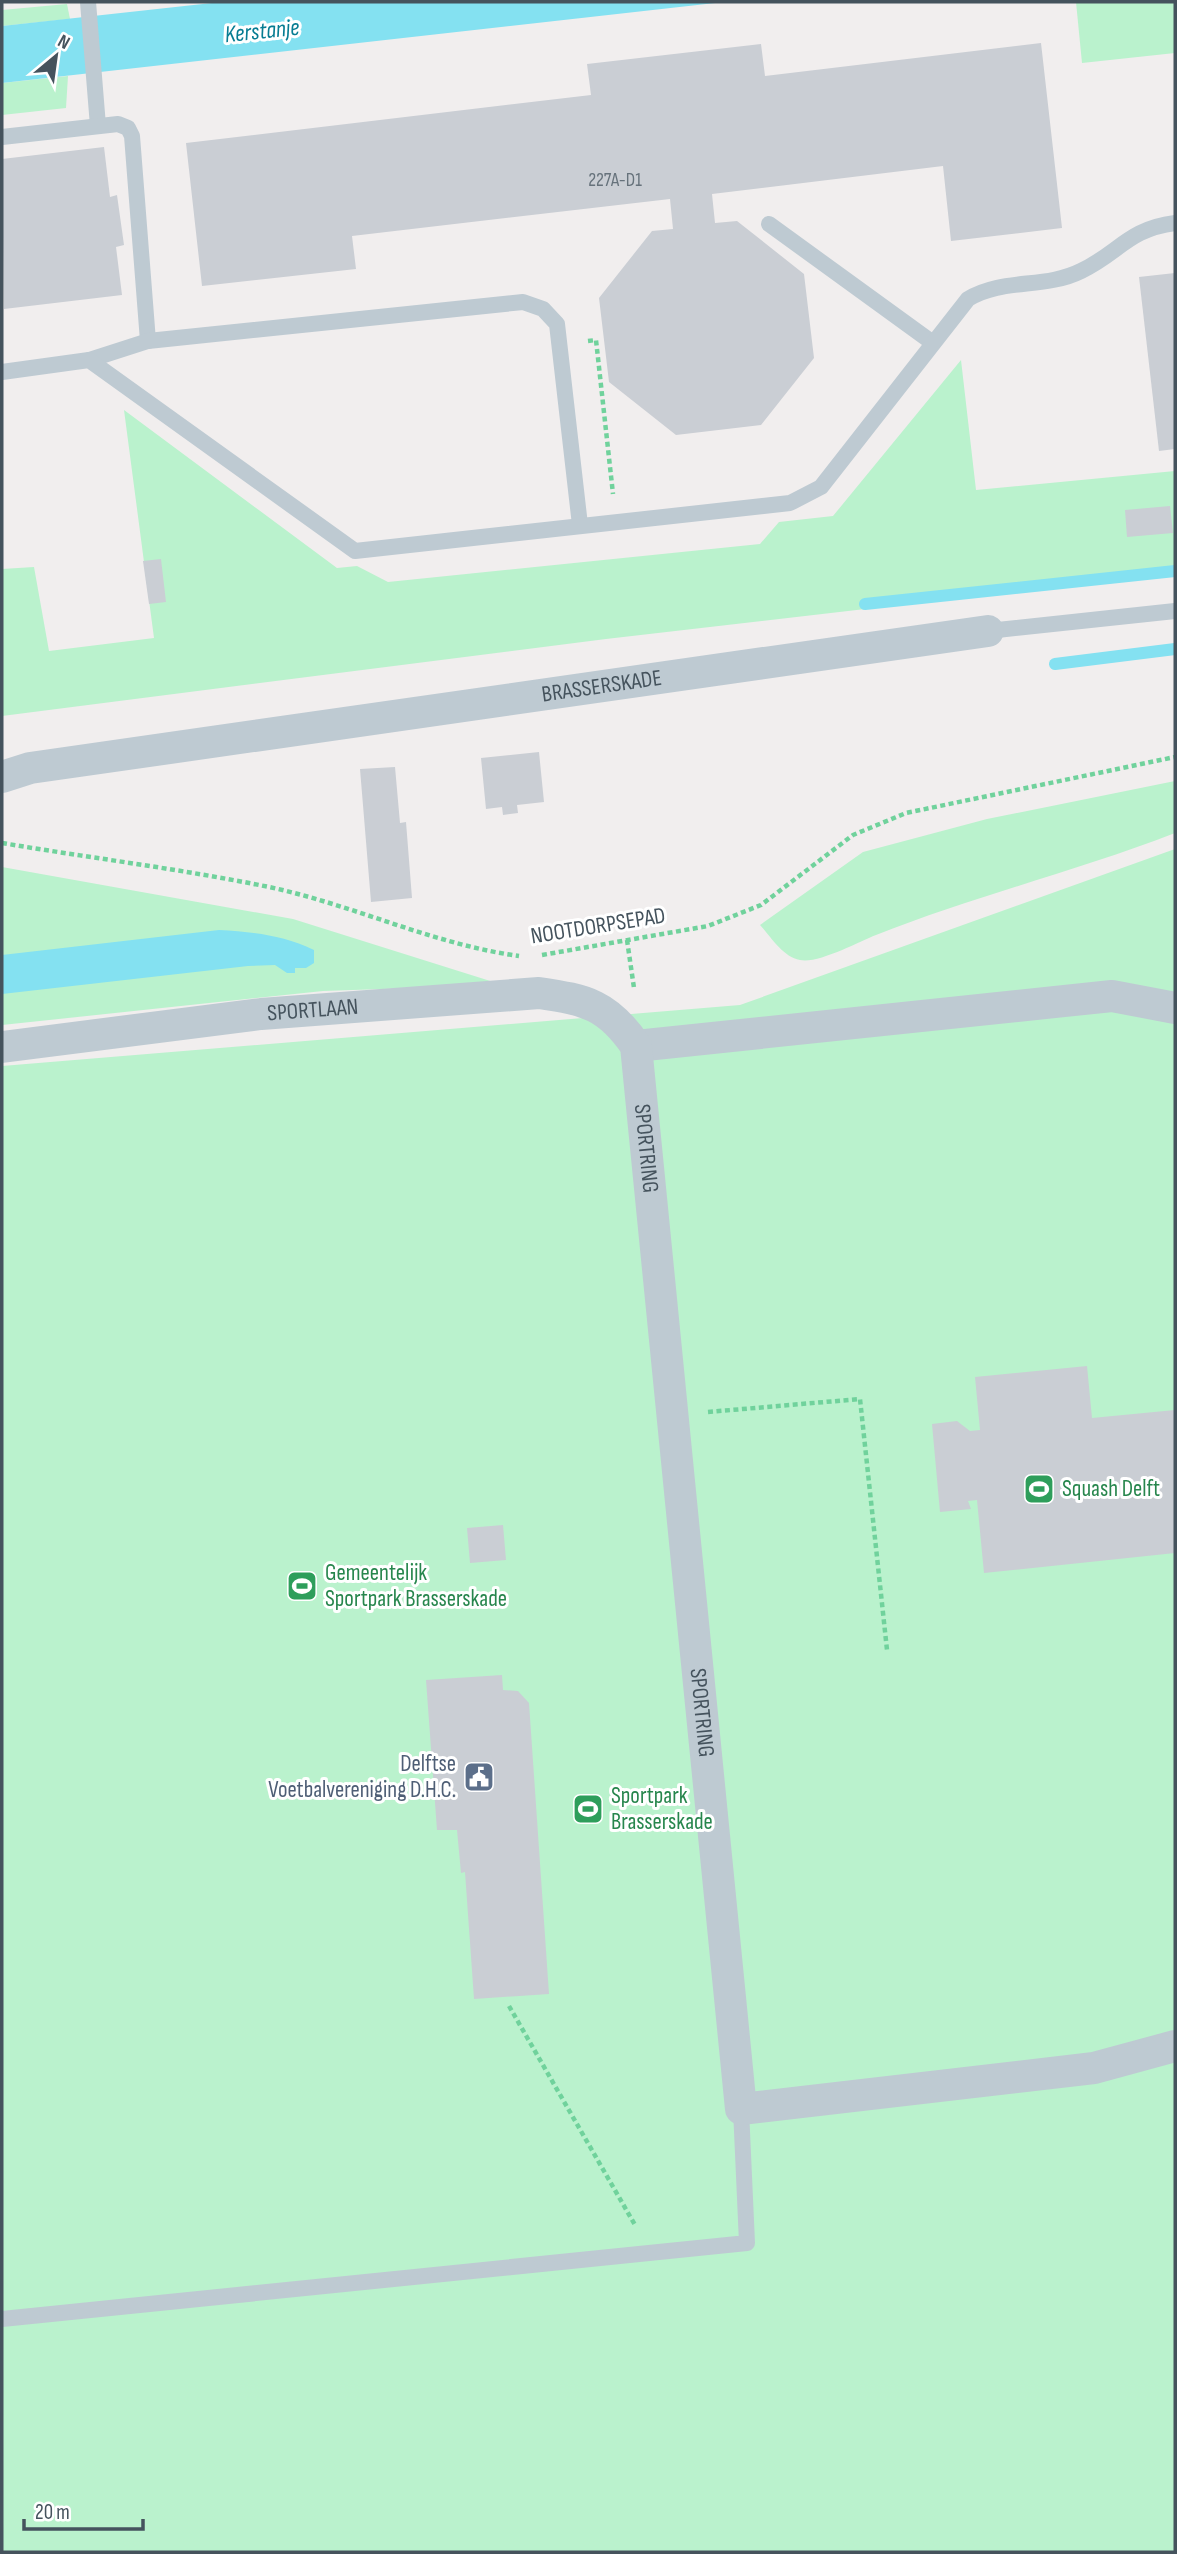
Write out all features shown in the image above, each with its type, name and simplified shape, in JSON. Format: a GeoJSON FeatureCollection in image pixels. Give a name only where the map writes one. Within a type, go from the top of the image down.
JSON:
{"type":"FeatureCollection","features":[{"type":"Feature","properties":{"kind":"street","name":"BRASSERSKADE"},"geometry":{"type":"LineString","coordinates":[[11,770],[988,631]]}},
{"type":"Feature","properties":{"kind":"street","name":"SPORTLAAN"},"geometry":{"type":"LineString","coordinates":[[2,1047],[261,1014],[539,993],[571,998],[596,1006],[628,1034]]}},
{"type":"Feature","properties":{"kind":"street"},"geometry":{"type":"LineString","coordinates":[[628,1034],[1112,996],[1175,1008]]}},
{"type":"Feature","properties":{"kind":"street","name":"SPORTRING"},"geometry":{"type":"LineString","coordinates":[[628,1034],[673,1415],[741,2109]]}},
{"type":"Feature","properties":{"kind":"street"},"geometry":{"type":"LineString","coordinates":[[741,2109],[1094,2068],[1175,2046]]}},
{"type":"Feature","properties":{"kind":"lane"},"geometry":{"type":"LineString","coordinates":[[88,2],[98,126]]}},
{"type":"Feature","properties":{"kind":"lane"},"geometry":{"type":"LineString","coordinates":[[2,137],[118,124],[128,128],[132,136],[148,341]]}},
{"type":"Feature","properties":{"kind":"lane"},"geometry":{"type":"LineString","coordinates":[[89,360],[355,551],[790,503],[821,487],[968,299],[985,288],[1081,271],[1136,233],[1175,223]]}},
{"type":"Feature","properties":{"kind":"lane"},"geometry":{"type":"LineString","coordinates":[[769,224],[933,343]]}},
{"type":"Feature","properties":{"kind":"lane"},"geometry":{"type":"LineString","coordinates":[[2,372],[89,360],[148,341],[523,302],[544,309],[557,324],[580,525]]}},
{"type":"Feature","properties":{"kind":"lane","name":"BRASSERSKADE"},"geometry":{"type":"LineString","coordinates":[[988,631],[1175,611]]}},
{"type":"Feature","properties":{"kind":"lane"},"geometry":{"type":"LineString","coordinates":[[2,2319],[747,2244],[741,2109]]}},
{"type":"Feature","properties":{"kind":"path"},"geometry":{"type":"LineString","coordinates":[[559,345],[596,340],[616,522]]}},
{"type":"Feature","properties":{"kind":"path","name":"NOOTDORPSEPAD"},"geometry":{"type":"LineString","coordinates":[[2,843],[268,887],[333,903],[431,938],[473,949],[531,957],[708,926],[761,905],[853,835],[906,813],[1175,757]]}},
{"type":"Feature","properties":{"kind":"path"},"geometry":{"type":"LineString","coordinates":[[673,1415],[860,1399],[887,1650]]}},
{"type":"Feature","properties":{"kind":"path"},"geometry":{"type":"LineString","coordinates":[[509,2007],[651,2253]]}},
{"type":"Feature","properties":{"kind":"green space"},"geometry":{"type":"Polygon","coordinates":[[[1076,2],[1175,2],[1175,53],[1082,63],[1076,2]]]}},
{"type":"Feature","properties":{"kind":"green space"},"geometry":{"type":"Polygon","coordinates":[[[67,4],[70,19],[2,26],[2,10],[67,4]]]}},
{"type":"Feature","properties":{"kind":"green space"},"geometry":{"type":"Polygon","coordinates":[[[68,76],[66,108],[2,115],[2,83],[68,76]]]}},
{"type":"Feature","properties":{"kind":"green space"},"geometry":{"type":"Polygon","coordinates":[[[961,360],[976,490],[1175,471],[1175,573],[606,639],[2,716],[2,569],[34,567],[49,651],[154,638],[124,410],[337,568],[357,566],[388,582],[760,544],[779,522],[833,516],[961,360]]]}},
{"type":"Feature","properties":{"kind":"green space"},"geometry":{"type":"Polygon","coordinates":[[[1175,781],[1175,833],[913,921],[827,956],[808,960],[794,958],[778,946],[760,925],[863,852],[987,819],[1175,781]]]}},
{"type":"Feature","properties":{"kind":"green space","name":"Sportpark Brasserskade"},"geometry":{"type":"Polygon","coordinates":[[[1175,849],[1175,2552],[2,2552],[2,1066],[740,1005],[1175,849]]]}},
{"type":"Feature","properties":{"kind":"green space"},"geometry":{"type":"Polygon","coordinates":[[[2,867],[293,919],[503,985],[323,991],[2,1025],[2,867]]]}},
{"type":"Feature","properties":{"kind":"water","name":"Kerstanje"},"geometry":{"type":"Polygon","coordinates":[[[221,2],[724,2],[2,83],[2,26],[221,2]]]}},
{"type":"Feature","properties":{"kind":"water"},"geometry":{"type":"Polygon","coordinates":[[[219,930],[256,933],[290,941],[314,950],[314,963],[306,968],[295,968],[295,973],[287,973],[275,965],[248,966],[2,994],[2,955],[219,930]]]}},
{"type":"Feature","properties":{"kind":"building"},"geometry":{"type":"Polygon","coordinates":[[[1041,43],[1062,228],[951,241],[943,166],[712,194],[715,223],[737,221],[804,274],[814,358],[761,425],[676,435],[609,382],[599,298],[652,231],[673,229],[670,199],[352,236],[356,269],[202,286],[186,143],[591,95],[587,64],[761,44],[765,76],[1041,43]]]}},
{"type":"Feature","properties":{"kind":"building"},"geometry":{"type":"Polygon","coordinates":[[[104,147],[110,197],[117,195],[124,245],[116,247],[122,295],[4,309],[2,159],[104,147]]]}},
{"type":"Feature","properties":{"kind":"building"},"geometry":{"type":"Polygon","coordinates":[[[1175,273],[1175,449],[1159,451],[1139,277],[1175,273]]]}},
{"type":"Feature","properties":{"kind":"building"},"geometry":{"type":"Polygon","coordinates":[[[1170,506],[1173,533],[1127,537],[1125,510],[1170,506]]]}},
{"type":"Feature","properties":{"kind":"building"},"geometry":{"type":"Polygon","coordinates":[[[161,559],[166,602],[149,604],[143,561],[161,559]]]}},
{"type":"Feature","properties":{"kind":"building"},"geometry":{"type":"Polygon","coordinates":[[[539,752],[544,802],[517,805],[518,813],[503,815],[502,807],[486,809],[481,758],[539,752]]]}},
{"type":"Feature","properties":{"kind":"building"},"geometry":{"type":"Polygon","coordinates":[[[395,767],[400,823],[406,822],[412,898],[371,902],[360,769],[395,767]]]}},
{"type":"Feature","properties":{"kind":"building"},"geometry":{"type":"Polygon","coordinates":[[[1087,1366],[1092,1418],[1175,1410],[1175,1553],[984,1573],[977,1500],[968,1501],[971,1509],[940,1512],[932,1424],[957,1421],[970,1431],[980,1430],[975,1377],[1087,1366]]]}},
{"type":"Feature","properties":{"kind":"building"},"geometry":{"type":"Polygon","coordinates":[[[503,1525],[506,1560],[470,1563],[467,1528],[503,1525]]]}},
{"type":"Feature","properties":{"kind":"building"},"geometry":{"type":"Polygon","coordinates":[[[502,1675],[503,1690],[518,1691],[529,1703],[549,1994],[474,1999],[465,1872],[461,1873],[457,1830],[437,1830],[426,1680],[502,1675]]]}},
{"type":"Feature","properties":{"kind":"waterway"},"geometry":{"type":"LineString","coordinates":[[865,604],[1175,571]]}},
{"type":"Feature","properties":{"kind":"waterway"},"geometry":{"type":"LineString","coordinates":[[1055,664],[1175,649]]}},
{"type":"Feature","properties":{"kind":"place","name":"Squash Delft"},"geometry":{"type":"Point","coordinates":[1039,1489]}},
{"type":"Feature","properties":{"kind":"place","name":"Gemeentelijk Sportpark Brasserskade"},"geometry":{"type":"Point","coordinates":[302,1586]}},
{"type":"Feature","properties":{"kind":"place","name":"Delftse Voetbalvereniging D.H.C."},"geometry":{"type":"Point","coordinates":[479,1777]}},
{"type":"Feature","properties":{"kind":"place","name":"Sportpark Brasserskade"},"geometry":{"type":"Point","coordinates":[588,1809]}}]}
